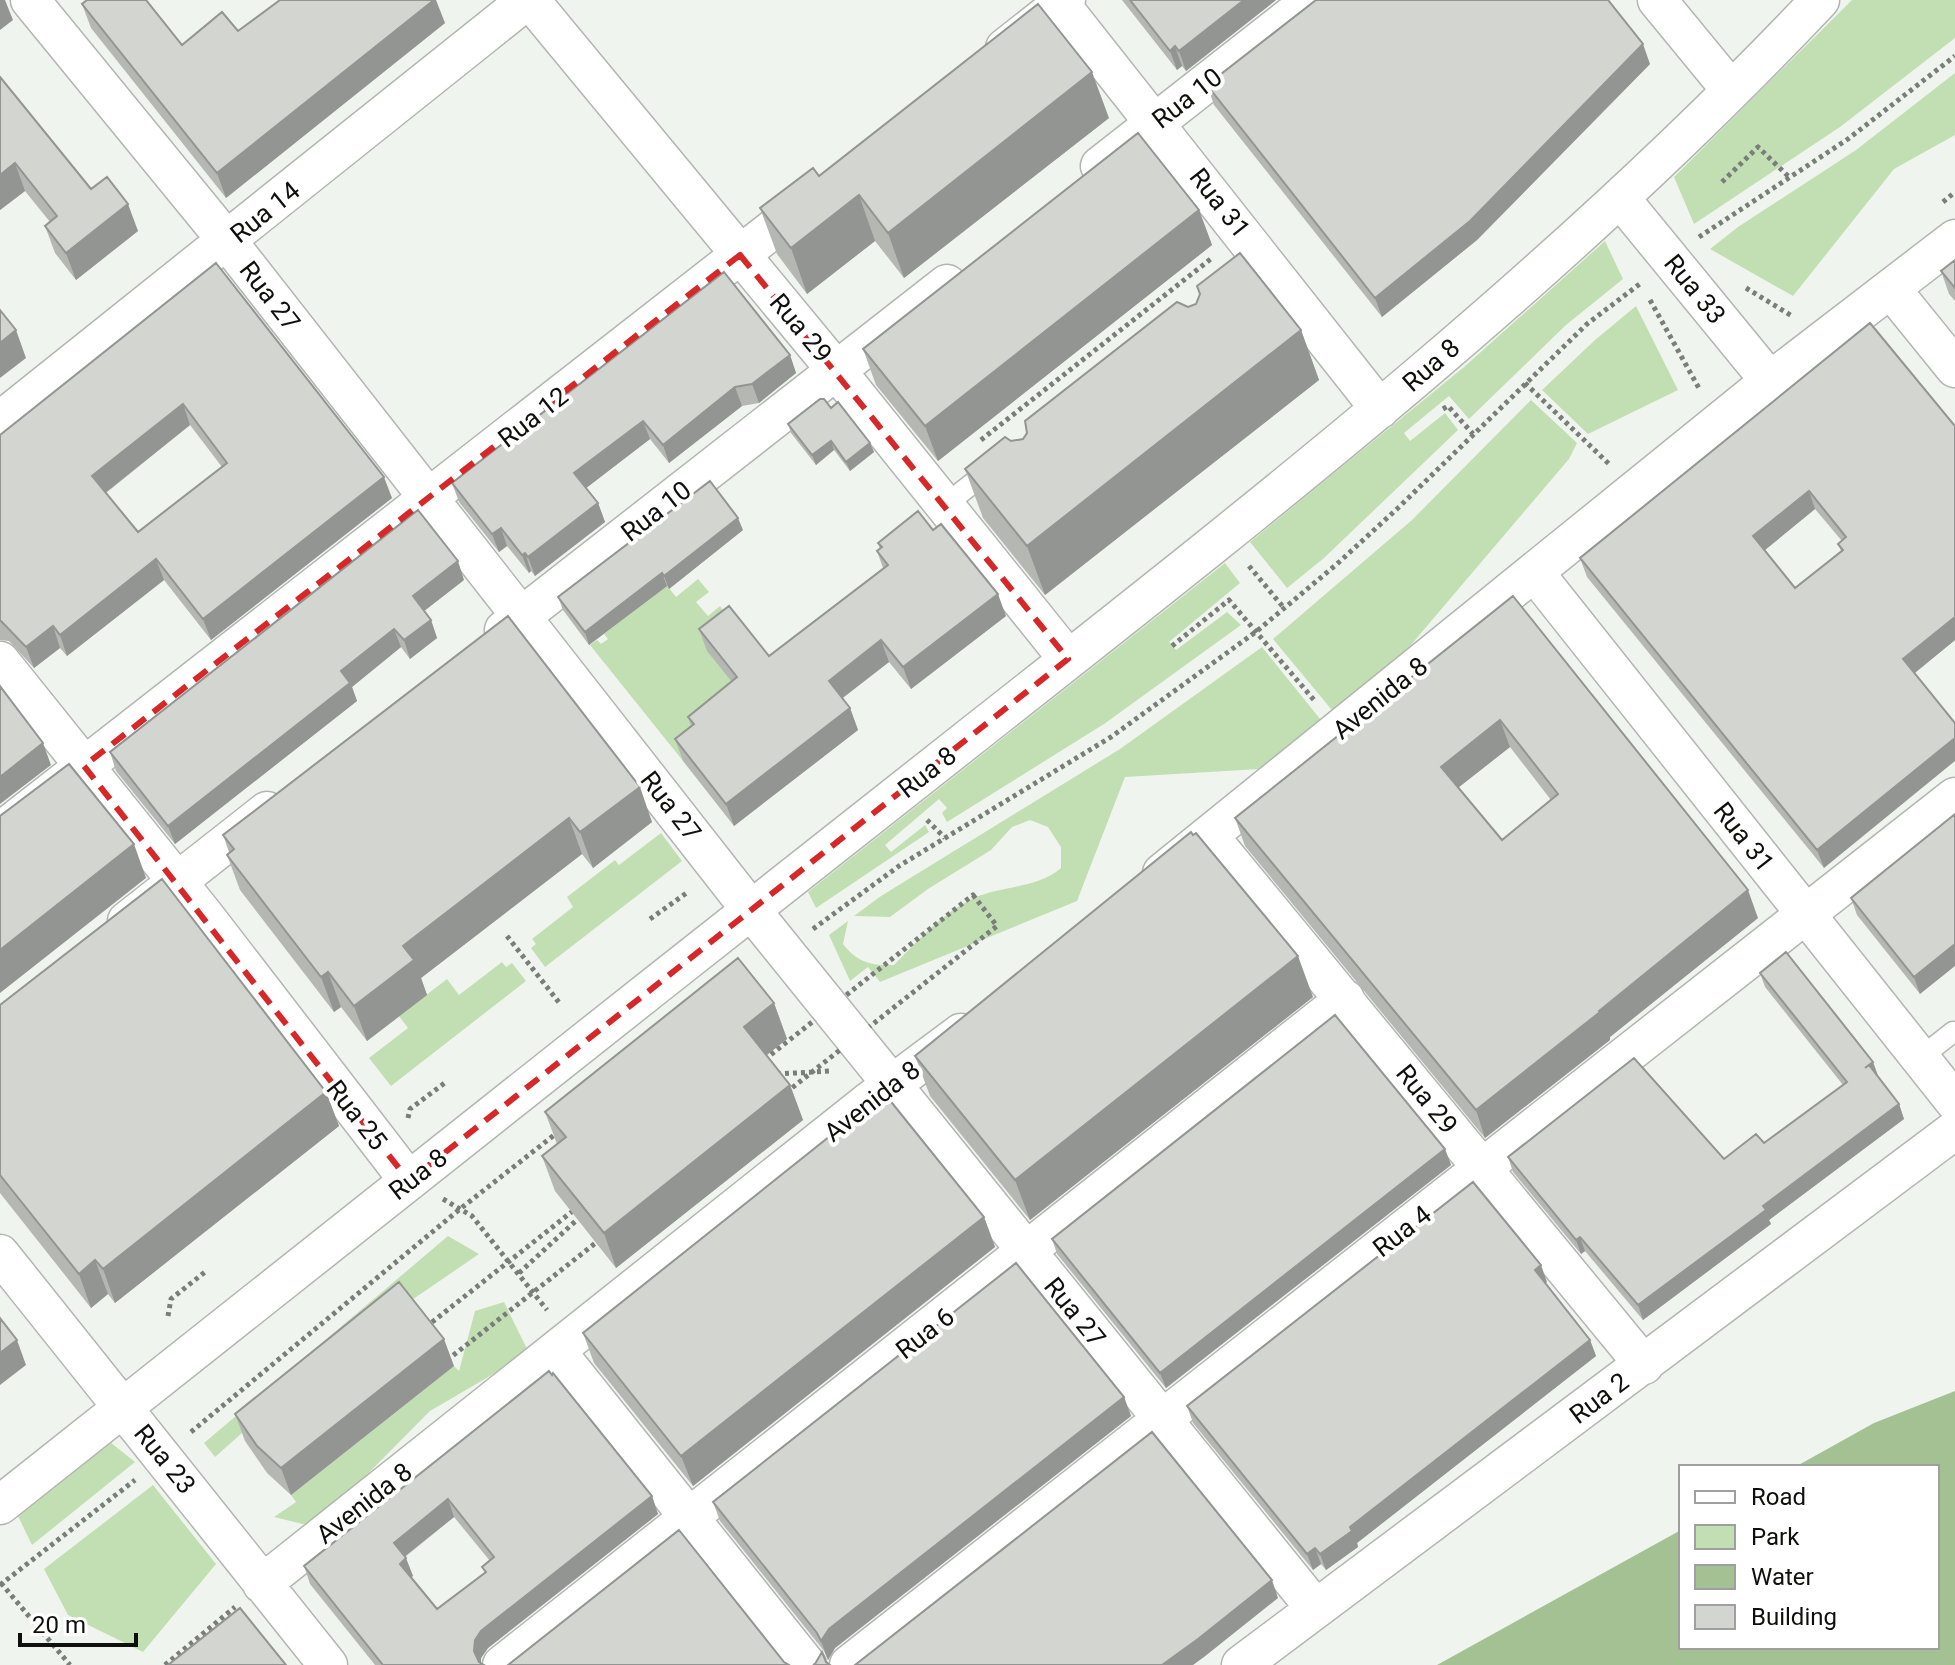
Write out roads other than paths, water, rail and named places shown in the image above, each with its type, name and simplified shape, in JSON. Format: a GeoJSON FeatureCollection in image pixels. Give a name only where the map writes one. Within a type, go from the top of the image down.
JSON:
{"type":"FeatureCollection","features":[{"type":"Feature","properties":{"kind":"street","name":"Rua 27"},"geometry":{"type":"LineString","coordinates":[[30,0],[228,242],[751,910],[1315,1608]]}},
{"type":"Feature","properties":{"kind":"street","name":"Rua 14"},"geometry":{"type":"LineString","coordinates":[[0,421],[529,0]]}},
{"type":"Feature","properties":{"kind":"street","name":"Rua 29"},"geometry":{"type":"LineString","coordinates":[[529,0],[836,370],[1068,659]]}},
{"type":"Feature","properties":{"kind":"street","name":"Rua 10"},"geometry":{"type":"LineString","coordinates":[[1070,189],[1312,0]]}},
{"type":"Feature","properties":{"kind":"street"},"geometry":{"type":"LineString","coordinates":[[1657,0],[1731,90]]}},
{"type":"Feature","properties":{"kind":"street","name":"Rua 8"},"geometry":{"type":"LineString","coordinates":[[0,1505],[1380,409],[1562,252],[1820,0]]}},
{"type":"Feature","properties":{"kind":"street","name":"Rua 31"},"geometry":{"type":"LineString","coordinates":[[1061,1],[1156,122],[1248,254],[1380,409]]}},
{"type":"Feature","properties":{"kind":"street"},"geometry":{"type":"LineString","coordinates":[[974,72],[1061,1]]}},
{"type":"Feature","properties":{"kind":"street","name":"Rua 12"},"geometry":{"type":"LineString","coordinates":[[0,832],[839,178]]}},
{"type":"Feature","properties":{"kind":"street","name":"Rua 33"},"geometry":{"type":"LineString","coordinates":[[1620,198],[1770,381]]}},
{"type":"Feature","properties":{"kind":"street","name":"Avenida 8"},"geometry":{"type":"LineString","coordinates":[[1132,897],[1218,847],[1340,732],[1770,381],[1891,289],[1943,225]]}},
{"type":"Feature","properties":{"kind":"street","name":"Rua 10"},"geometry":{"type":"LineString","coordinates":[[475,652],[971,265]]}},
{"type":"Feature","properties":{"kind":"street"},"geometry":{"type":"LineString","coordinates":[[1891,289],[1955,368]]}},
{"type":"Feature","properties":{"kind":"street","name":"Rua 31"},"geometry":{"type":"LineString","coordinates":[[1534,572],[1955,1102]]}},
{"type":"Feature","properties":{"kind":"street","name":"Rua 25"},"geometry":{"type":"LineString","coordinates":[[0,661],[177,881],[409,1181]]}},
{"type":"Feature","properties":{"kind":"street"},"geometry":{"type":"LineString","coordinates":[[94,947],[300,786]]}},
{"type":"Feature","properties":{"kind":"street","name":"Rua 4"},"geometry":{"type":"LineString","coordinates":[[849,1665],[1955,797]]}},
{"type":"Feature","properties":{"kind":"street","name":"Rua 29"},"geometry":{"type":"LineString","coordinates":[[1218,847],[1644,1365]]}},
{"type":"Feature","properties":{"kind":"street","name":"Rua 6"},"geometry":{"type":"LineString","coordinates":[[502,1665],[1345,999]]}},
{"type":"Feature","properties":{"kind":"street","name":"Avenida 8"},"geometry":{"type":"LineString","coordinates":[[262,1584],[988,1011]]}},
{"type":"Feature","properties":{"kind":"street","name":"Rua 2"},"geometry":{"type":"LineString","coordinates":[[1241,1665],[1955,1130]]}},
{"type":"Feature","properties":{"kind":"street","name":"Rua 23"},"geometry":{"type":"LineString","coordinates":[[0,1254],[328,1665]]}},
{"type":"Feature","properties":{"kind":"street"},"geometry":{"type":"LineString","coordinates":[[557,1352],[807,1665]]}},
{"type":"Feature","properties":{"kind":"lane"},"geometry":{"type":"LineString","coordinates":[[945,505],[1012,452]]}},
{"type":"Feature","properties":{"kind":"lane"},"geometry":{"type":"LineString","coordinates":[[1920,1058],[1953,1032]]}},
{"type":"Feature","properties":{"kind":"water"},"geometry":{"type":"Polygon","coordinates":[[[1955,1391],[1955,1665],[1437,1665],[1679,1531],[1679,1649],[1939,1649],[1939,1465],[1799,1465],[1874,1423],[1955,1391]]]}}]}
